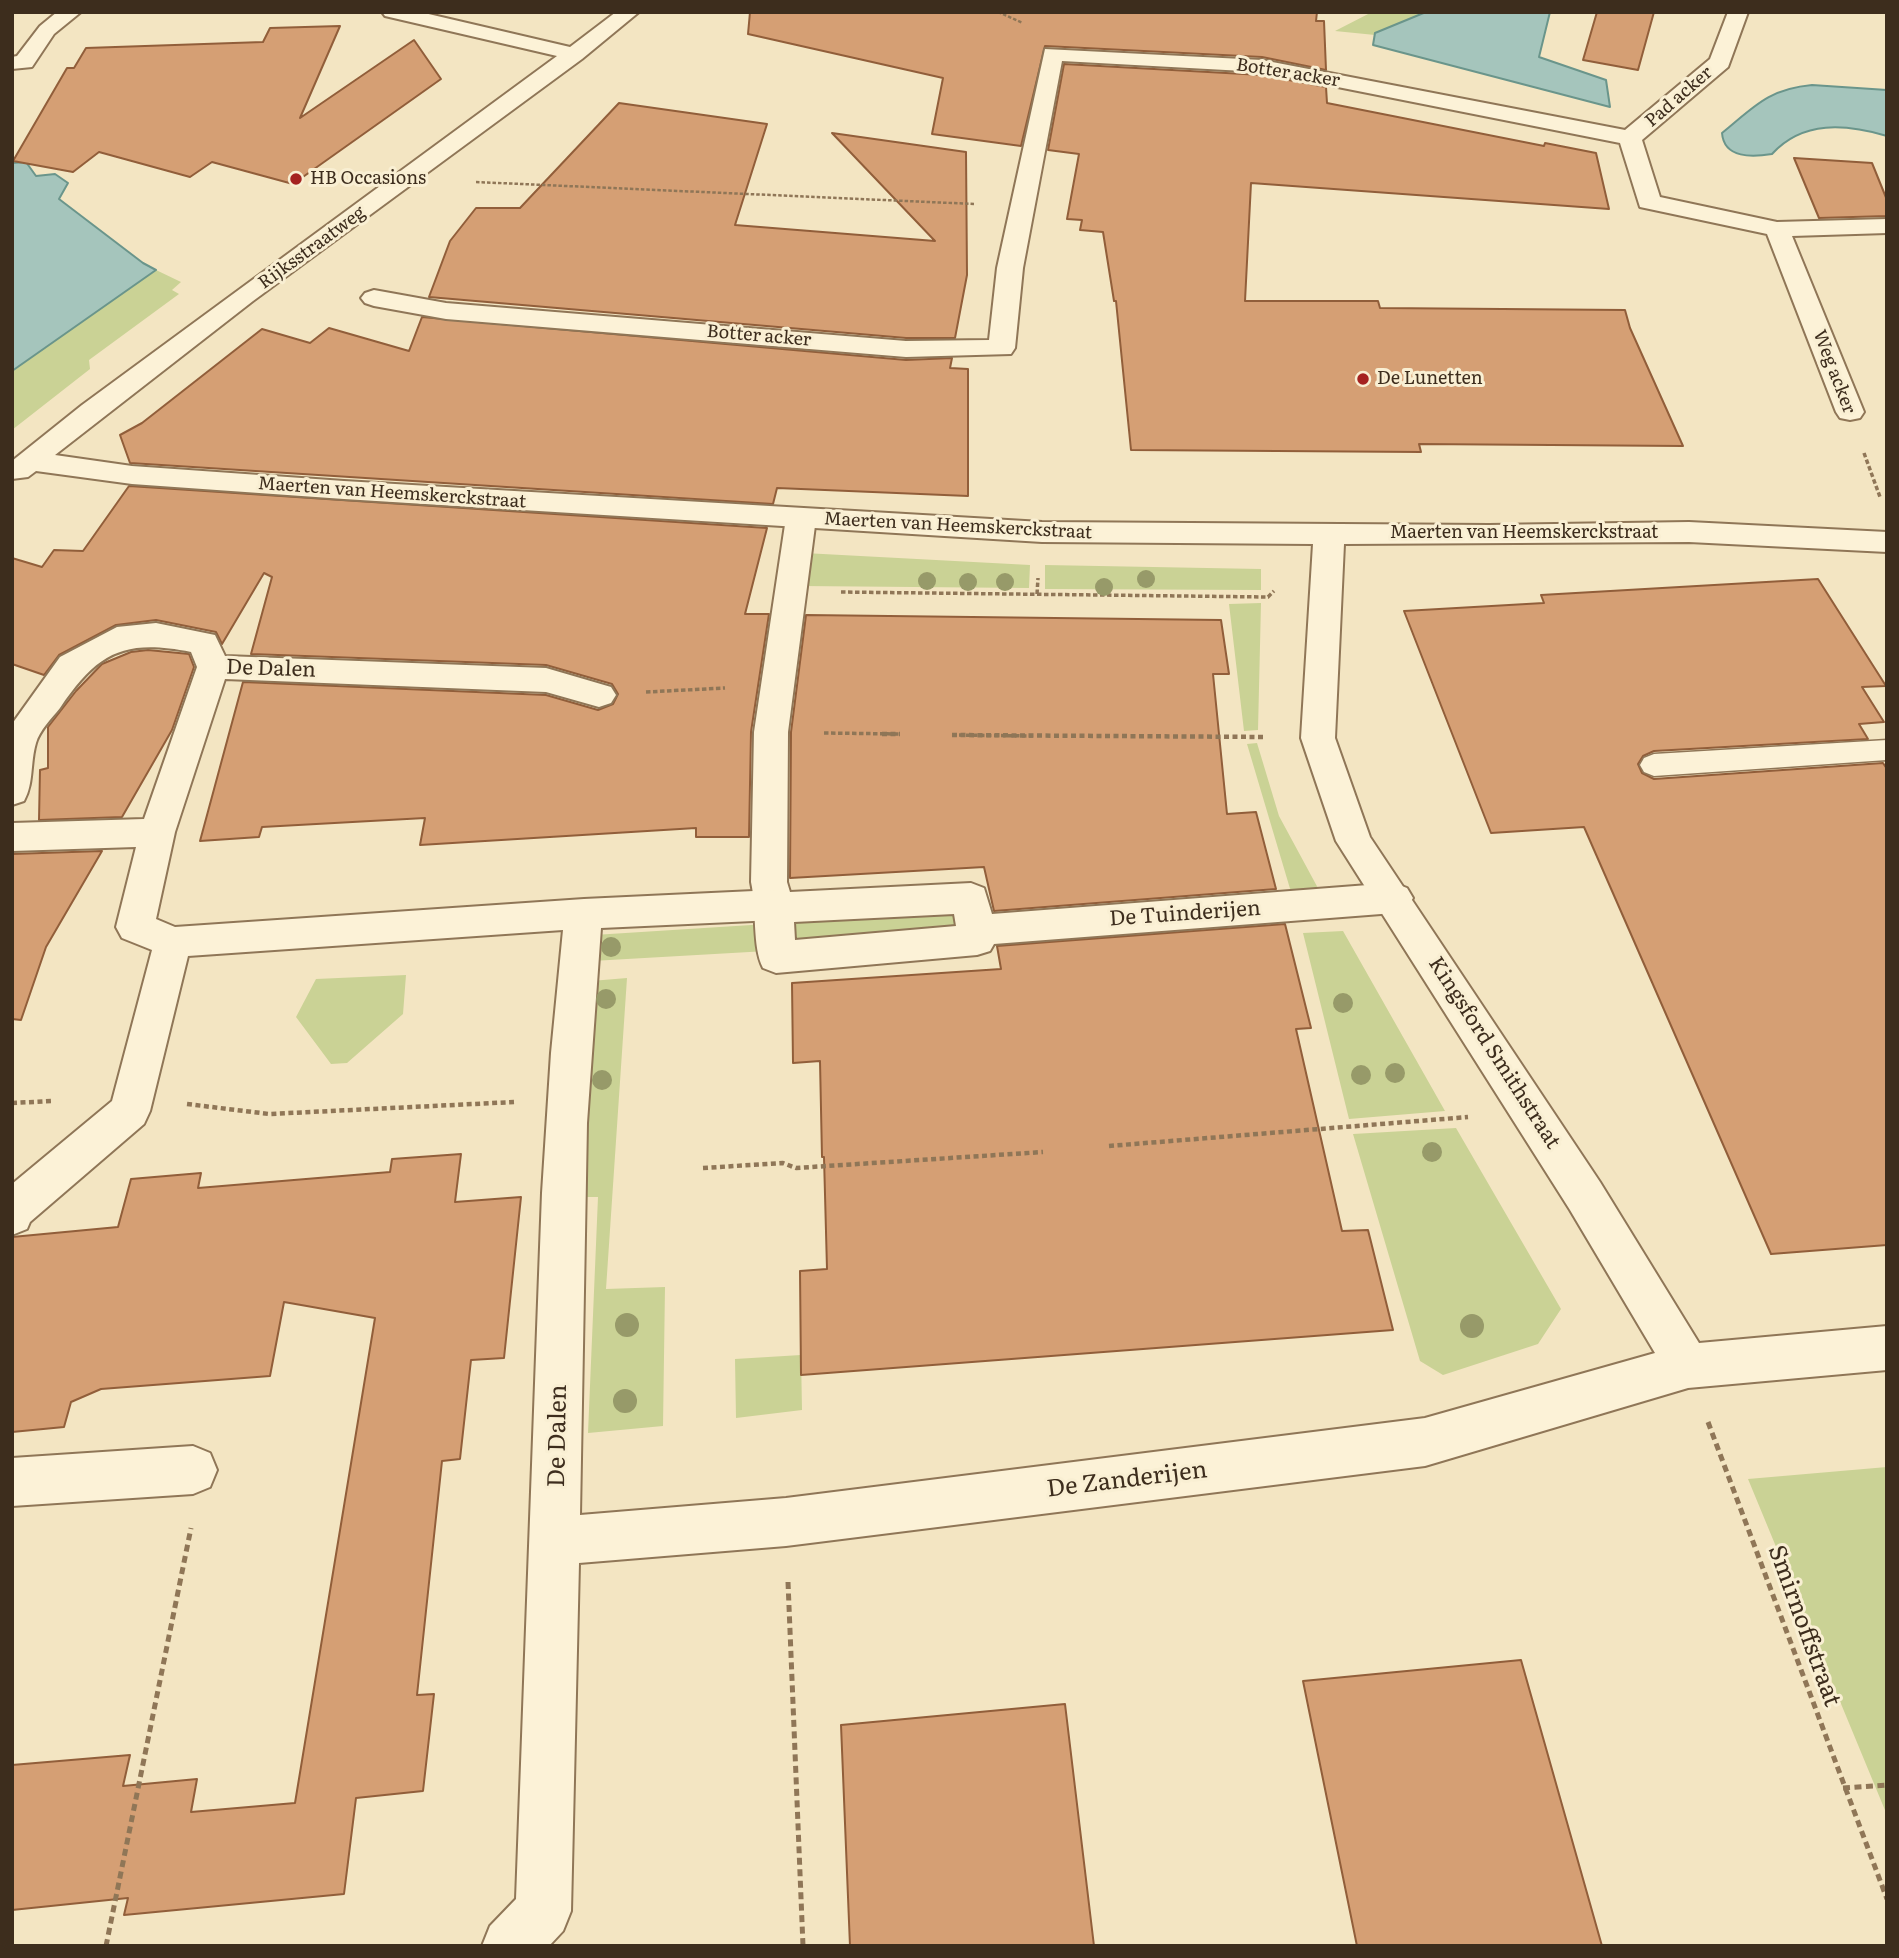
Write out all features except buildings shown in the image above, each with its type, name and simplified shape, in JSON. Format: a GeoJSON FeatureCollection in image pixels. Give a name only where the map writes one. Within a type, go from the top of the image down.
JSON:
{"type":"FeatureCollection","features":[{"type":"Feature","properties":{"kind":"street"},"geometry":{"type":"LineString","coordinates":[[12,63],[24,62],[47,30],[71,12]]}},
{"type":"Feature","properties":{"kind":"street"},"geometry":{"type":"LineString","coordinates":[[392,12],[574,54]]}},
{"type":"Feature","properties":{"kind":"street","name":"Rijksstraatweg"},"geometry":{"type":"LineString","coordinates":[[21,468],[166,353],[421,169],[629,12]]}},
{"type":"Feature","properties":{"kind":"street","name":"Pad acker"},"geometry":{"type":"LineString","coordinates":[[1630,138],[1720,62],[1738,12]]}},
{"type":"Feature","properties":{"kind":"street","name":"Botter acker"},"geometry":{"type":"LineString","coordinates":[[374,298],[446,311],[906,349],[1002,348],[1010,268],[1053,54],[1262,66],[1630,138]]}},
{"type":"Feature","properties":{"kind":"street"},"geometry":{"type":"LineString","coordinates":[[1630,138],[1649,202],[1777,229],[1887,226]]}},
{"type":"Feature","properties":{"kind":"street","name":"Weg acker"},"geometry":{"type":"LineString","coordinates":[[1777,229],[1850,412]]}},
{"type":"Feature","properties":{"kind":"street","name":"Maerten van Heemskerckstraat"},"geometry":{"type":"LineString","coordinates":[[21,468],[1042,532],[1689,532],[1887,542]]}},
{"type":"Feature","properties":{"kind":"street"},"geometry":{"type":"LineString","coordinates":[[801,518],[771,732],[769,882],[775,905],[787,907],[971,898],[975,930]]}},
{"type":"Feature","properties":{"kind":"street","name":"Kingsford Smithstraat"},"geometry":{"type":"LineString","coordinates":[[1329,533],[1318,738],[1354,841],[1394,898],[1531,1112],[1688,1366]]}},
{"type":"Feature","properties":{"kind":"street"},"geometry":{"type":"LineString","coordinates":[[12,792],[19,740],[72,664],[117,638],[156,634],[204,643],[213,667]]}},
{"type":"Feature","properties":{"kind":"street","name":"De Dalen"},"geometry":{"type":"LineString","coordinates":[[599,695],[546,680],[213,667],[158,832],[135,927],[173,943],[584,914],[775,905]]}},
{"type":"Feature","properties":{"kind":"street"},"geometry":{"type":"LineString","coordinates":[[12,837],[158,832]]}},
{"type":"Feature","properties":{"kind":"street","name":"De Tuinderijen"},"geometry":{"type":"LineString","coordinates":[[775,905],[776,957],[977,940],[975,930],[1394,898]]}},
{"type":"Feature","properties":{"kind":"street","name":"De Dalen"},"geometry":{"type":"LineString","coordinates":[[510,1946],[543,1911],[556,1541],[562,1199],[577,969],[584,914]]}},
{"type":"Feature","properties":{"kind":"street"},"geometry":{"type":"LineString","coordinates":[[12,1215],[15,1209],[130,1111],[173,943]]}},
{"type":"Feature","properties":{"kind":"street"},"geometry":{"type":"LineString","coordinates":[[1688,1366],[1887,1348]]}},
{"type":"Feature","properties":{"kind":"street","name":"De Zanderijen"},"geometry":{"type":"LineString","coordinates":[[556,1541],[786,1522],[1425,1441],[1688,1366]]}},
{"type":"Feature","properties":{"kind":"street"},"geometry":{"type":"LineString","coordinates":[[12,1482],[193,1470]]}},
{"type":"Feature","properties":{"kind":"lane"},"geometry":{"type":"LineString","coordinates":[[1654,765],[1887,750]]}},
{"type":"Feature","properties":{"kind":"path"},"geometry":{"type":"LineString","coordinates":[[421,169],[488,185],[1022,206]]}},
{"type":"Feature","properties":{"kind":"path","name":"Weg acker"},"geometry":{"type":"LineString","coordinates":[[1850,412],[1882,503]]}},
{"type":"Feature","properties":{"kind":"path"},"geometry":{"type":"LineString","coordinates":[[791,591],[1268,597],[1329,533]]}},
{"type":"Feature","properties":{"kind":"path"},"geometry":{"type":"LineString","coordinates":[[599,695],[778,685]]}},
{"type":"Feature","properties":{"kind":"path"},"geometry":{"type":"LineString","coordinates":[[771,732],[900,734]]}},
{"type":"Feature","properties":{"kind":"path"},"geometry":{"type":"LineString","coordinates":[[952,735],[1318,738]]}},
{"type":"Feature","properties":{"kind":"path"},"geometry":{"type":"LineString","coordinates":[[12,1103],[134,1097],[269,1114],[569,1100]]}},
{"type":"Feature","properties":{"kind":"path"},"geometry":{"type":"LineString","coordinates":[[1109,1146],[1531,1112]]}},
{"type":"Feature","properties":{"kind":"path"},"geometry":{"type":"LineString","coordinates":[[703,1168],[783,1163],[796,1168],[1043,1152]]}},
{"type":"Feature","properties":{"kind":"path","name":"Smirnoffstraat"},"geometry":{"type":"LineString","coordinates":[[1688,1366],[1843,1788],[1887,1899]]}},
{"type":"Feature","properties":{"kind":"path"},"geometry":{"type":"LineString","coordinates":[[106,1946],[200,1486],[193,1470]]}},
{"type":"Feature","properties":{"kind":"path"},"geometry":{"type":"LineString","coordinates":[[786,1522],[803,1946]]}},
{"type":"Feature","properties":{"kind":"path"},"geometry":{"type":"LineString","coordinates":[[1843,1788],[1887,1785]]}},
{"type":"Feature","properties":{"kind":"green space"},"geometry":{"type":"Polygon","coordinates":[[[1372,12],[1426,12],[1375,35],[1335,31],[1372,12]]]}},
{"type":"Feature","properties":{"kind":"green space"},"geometry":{"type":"Polygon","coordinates":[[[156,270],[181,282],[172,290],[179,294],[89,360],[90,369],[12,430],[12,371],[156,270]]]}},
{"type":"Feature","properties":{"kind":"green space"},"geometry":{"type":"Polygon","coordinates":[[[804,553],[1030,565],[1029,588],[800,586],[804,553]]]}},
{"type":"Feature","properties":{"kind":"green space"},"geometry":{"type":"Polygon","coordinates":[[[1045,565],[1261,569],[1261,590],[1045,589],[1045,565]]]}},
{"type":"Feature","properties":{"kind":"green space"},"geometry":{"type":"Polygon","coordinates":[[[1261,603],[1258,730],[1244,731],[1229,604],[1261,603]]]}},
{"type":"Feature","properties":{"kind":"green space"},"geometry":{"type":"Polygon","coordinates":[[[1257,743],[1279,816],[1319,890],[1291,892],[1247,744],[1257,743]]]}},
{"type":"Feature","properties":{"kind":"green space"},"geometry":{"type":"Polygon","coordinates":[[[957,913],[961,938],[788,949],[786,921],[957,913]]]}},
{"type":"Feature","properties":{"kind":"green space"},"geometry":{"type":"Polygon","coordinates":[[[767,924],[767,951],[592,961],[594,935],[767,924]]]}},
{"type":"Feature","properties":{"kind":"green space"},"geometry":{"type":"Polygon","coordinates":[[[1343,931],[1445,1111],[1349,1119],[1303,933],[1343,931]]]}},
{"type":"Feature","properties":{"kind":"green space"},"geometry":{"type":"Polygon","coordinates":[[[406,975],[403,1014],[347,1063],[331,1064],[296,1017],[316,979],[406,975]]]}},
{"type":"Feature","properties":{"kind":"green space"},"geometry":{"type":"Polygon","coordinates":[[[627,978],[606,1289],[665,1287],[663,1426],[588,1433],[598,1197],[576,1197],[591,981],[627,978]]]}},
{"type":"Feature","properties":{"kind":"green space"},"geometry":{"type":"Polygon","coordinates":[[[1456,1128],[1561,1309],[1538,1344],[1443,1375],[1420,1361],[1353,1134],[1456,1128]]]}},
{"type":"Feature","properties":{"kind":"green space"},"geometry":{"type":"Polygon","coordinates":[[[801,1355],[802,1410],[736,1418],[735,1359],[801,1355]]]}},
{"type":"Feature","properties":{"kind":"green space"},"geometry":{"type":"Polygon","coordinates":[[[1887,1467],[1887,1815],[1748,1479],[1887,1467]]]}},
{"type":"Feature","properties":{"kind":"water"},"geometry":{"type":"Polygon","coordinates":[[[1426,12],[1550,12],[1539,57],[1606,80],[1610,107],[1373,45],[1375,33],[1426,12]]]}},
{"type":"Feature","properties":{"kind":"water"},"geometry":{"type":"Polygon","coordinates":[[[1812,85],[1887,90],[1887,136],[1841,127],[1826,128],[1797,135],[1772,154],[1748,156],[1728,148],[1722,133],[1753,107],[1773,95],[1812,85]]]}},
{"type":"Feature","properties":{"kind":"water"},"geometry":{"type":"Polygon","coordinates":[[[26,162],[36,176],[55,174],[68,183],[59,199],[156,270],[12,371],[12,163],[26,162]]]}},
{"type":"Feature","properties":{"kind":"place","name":"HB Occasions"},"geometry":{"type":"Point","coordinates":[296,179]}},
{"type":"Feature","properties":{"kind":"place","name":"De Lunetten"},"geometry":{"type":"Point","coordinates":[1363,379]}}]}
